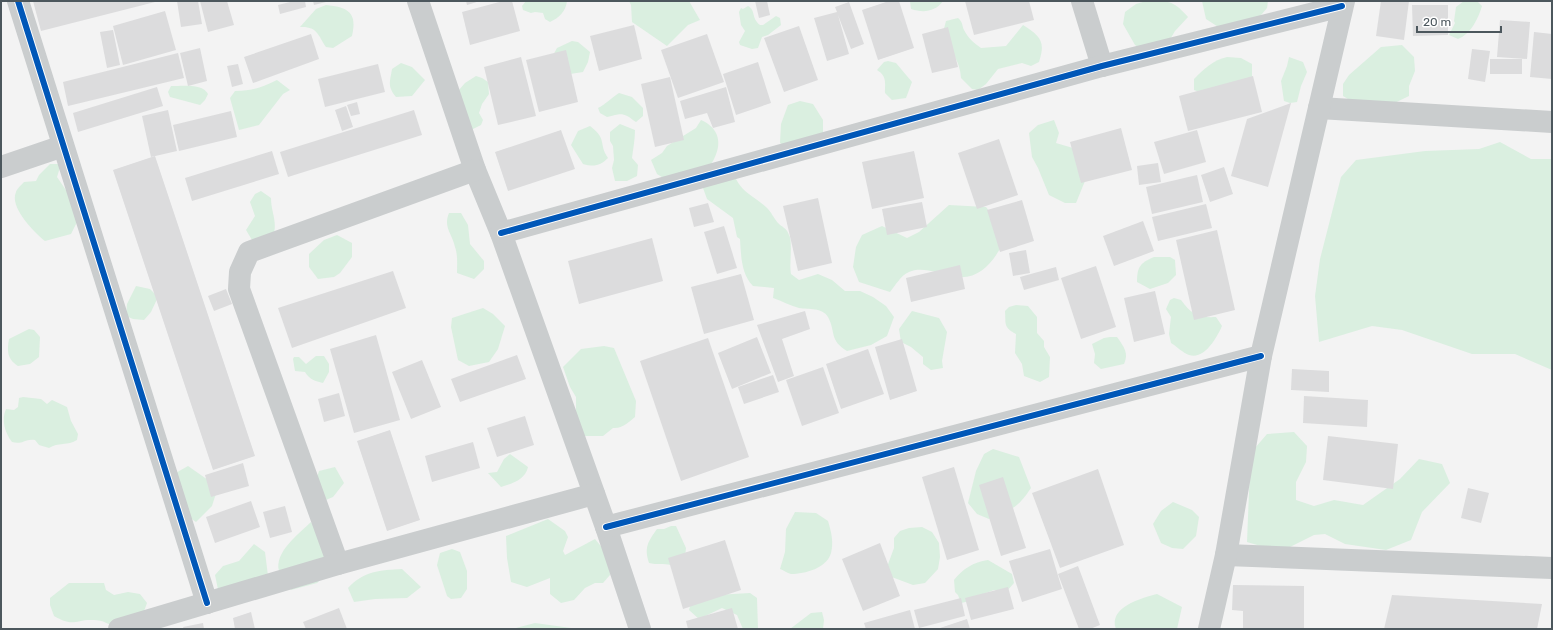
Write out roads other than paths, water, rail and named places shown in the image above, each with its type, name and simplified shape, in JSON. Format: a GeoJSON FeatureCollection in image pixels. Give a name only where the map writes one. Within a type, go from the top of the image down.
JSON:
{"type":"FeatureCollection","features":[{"type":"Feature","properties":{"kind":"street"},"geometry":{"type":"LineString","coordinates":[[18,1],[207,603]]}},
{"type":"Feature","properties":{"kind":"street"},"geometry":{"type":"LineString","coordinates":[[418,1],[475,170],[501,233],[606,527],[640,629]]}},
{"type":"Feature","properties":{"kind":"street"},"geometry":{"type":"LineString","coordinates":[[1082,1],[1102,66]]}},
{"type":"Feature","properties":{"kind":"street"},"geometry":{"type":"LineString","coordinates":[[501,233],[1102,66],[1343,3],[1260,356],[1226,555],[1209,629]]}},
{"type":"Feature","properties":{"kind":"street"},"geometry":{"type":"LineString","coordinates":[[1319,108],[1552,122]]}},
{"type":"Feature","properties":{"kind":"street"},"geometry":{"type":"LineString","coordinates":[[1,167],[63,146]]}},
{"type":"Feature","properties":{"kind":"street"},"geometry":{"type":"LineString","coordinates":[[338,564],[239,289],[240,272],[249,252],[475,170]]}},
{"type":"Feature","properties":{"kind":"street"},"geometry":{"type":"LineString","coordinates":[[606,527],[1260,356]]}},
{"type":"Feature","properties":{"kind":"street"},"geometry":{"type":"LineString","coordinates":[[119,629],[338,564],[594,494]]}},
{"type":"Feature","properties":{"kind":"street"},"geometry":{"type":"LineString","coordinates":[[1226,555],[1552,568]]}}]}
